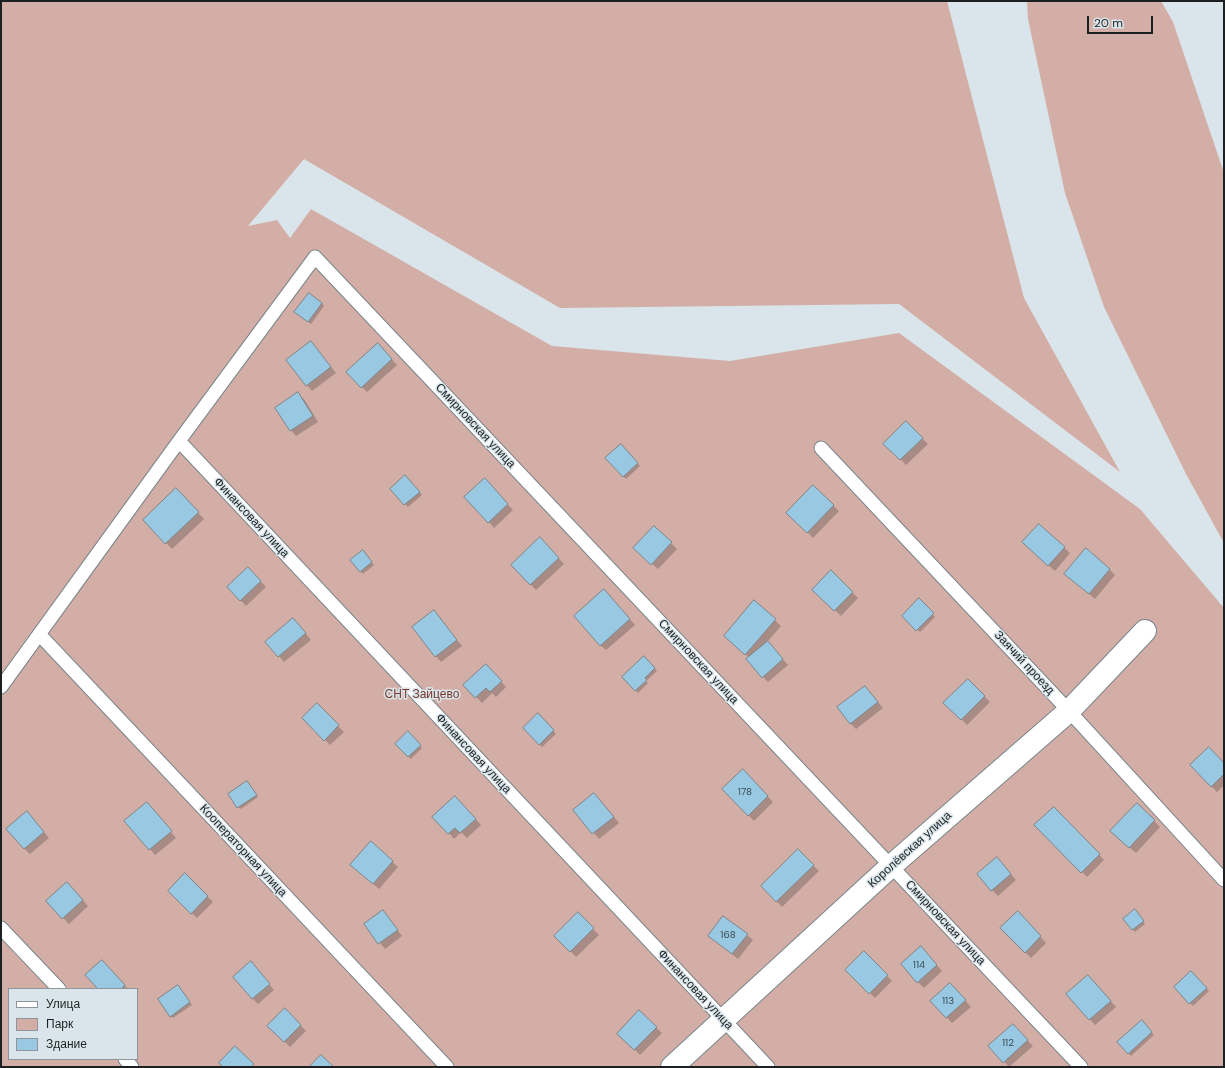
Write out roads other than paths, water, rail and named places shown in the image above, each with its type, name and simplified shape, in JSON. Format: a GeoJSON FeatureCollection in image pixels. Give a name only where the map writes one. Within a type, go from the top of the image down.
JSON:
{"type":"FeatureCollection","features":[{"type":"Feature","properties":{"kind":"street","name":"Королёвская улица"},"geometry":{"type":"LineString","coordinates":[[672,1067],[891,866],[1069,711],[1145,631]]}},
{"type":"Feature","properties":{"kind":"lane","name":"Смирновская улица"},"geometry":{"type":"LineString","coordinates":[[179,441],[315,257],[1081,1067]]}},
{"type":"Feature","properties":{"kind":"lane"},"geometry":{"type":"LineString","coordinates":[[1,687],[179,441]]}},
{"type":"Feature","properties":{"kind":"lane","name":"Финансовая улица"},"geometry":{"type":"LineString","coordinates":[[179,441],[768,1067]]}},
{"type":"Feature","properties":{"kind":"lane","name":"Заячий проезд"},"geometry":{"type":"LineString","coordinates":[[821,448],[1069,711],[1224,880]]}},
{"type":"Feature","properties":{"kind":"lane","name":"Кооператорная улица"},"geometry":{"type":"LineString","coordinates":[[39,634],[447,1067]]}},
{"type":"Feature","properties":{"kind":"lane"},"geometry":{"type":"LineString","coordinates":[[1,928],[58,988]]}},
{"type":"Feature","properties":{"kind":"park label","name":"СНТ Зайцево"},"geometry":{"type":"Point","coordinates":[422,695]}}]}
